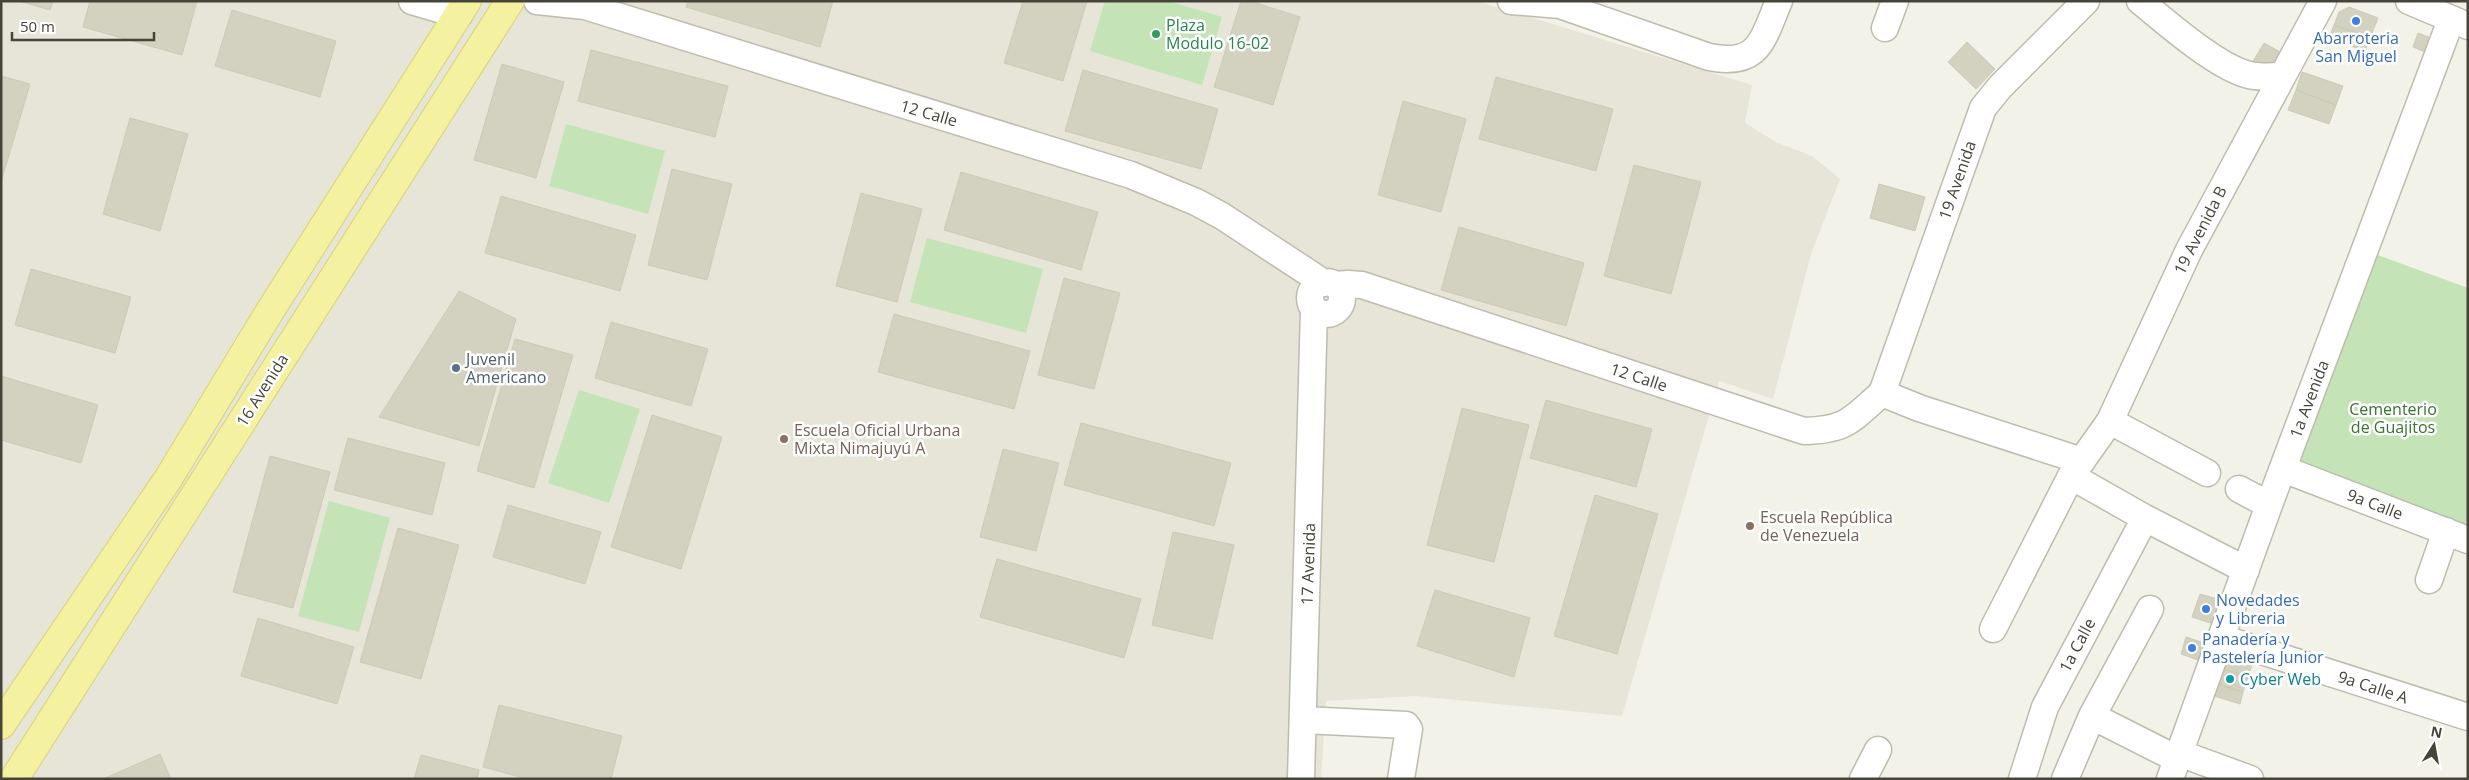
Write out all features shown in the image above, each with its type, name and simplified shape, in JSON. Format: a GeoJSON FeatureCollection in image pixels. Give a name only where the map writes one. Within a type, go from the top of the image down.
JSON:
{"type":"FeatureCollection","features":[{"type":"Feature","properties":{"kind":"main road","name":"16 Avenida"},"geometry":{"type":"LineString","coordinates":[[14,779],[510,1]]}},
{"type":"Feature","properties":{"kind":"main road","name":"16 Avenida"},"geometry":{"type":"LineString","coordinates":[[1,724],[168,479],[270,311],[463,8]]}},
{"type":"Feature","properties":{"kind":"street"},"geometry":{"type":"LineString","coordinates":[[412,1],[463,8]]}},
{"type":"Feature","properties":{"kind":"street","name":"12 Calle"},"geometry":{"type":"LineString","coordinates":[[538,1],[582,4],[1131,176],[1196,202],[1222,216],[1263,244],[1325,299],[1388,294],[1804,431],[1828,430],[1843,426],[1882,394]]}},
{"type":"Feature","properties":{"kind":"street"},"geometry":{"type":"LineString","coordinates":[[1511,1],[1560,3],[1709,57],[1730,61],[1749,54],[1762,42],[1779,1]]}},
{"type":"Feature","properties":{"kind":"street"},"geometry":{"type":"LineString","coordinates":[[1885,28],[1895,1]]}},
{"type":"Feature","properties":{"kind":"street"},"geometry":{"type":"LineString","coordinates":[[2140,1],[2203,52],[2229,66],[2253,76],[2282,76]]}},
{"type":"Feature","properties":{"kind":"street","name":"19 Avenida B"},"geometry":{"type":"LineString","coordinates":[[1993,629],[2076,469],[2110,421],[2189,250],[2323,1]]}},
{"type":"Feature","properties":{"kind":"street"},"geometry":{"type":"LineString","coordinates":[[2416,2],[2459,23]]}},
{"type":"Feature","properties":{"kind":"street","name":"19 Avenida"},"geometry":{"type":"LineString","coordinates":[[1882,394],[1983,108],[2000,87],[2080,4]]}},
{"type":"Feature","properties":{"kind":"street","name":"1a Avenida"},"geometry":{"type":"LineString","coordinates":[[2175,764],[2269,505],[2459,23]]}},
{"type":"Feature","properties":{"kind":"street","name":"17 Avenida"},"geometry":{"type":"LineString","coordinates":[[1301,779],[1314,348],[1325,299]]}},
{"type":"Feature","properties":{"kind":"street"},"geometry":{"type":"LineString","coordinates":[[1882,394],[2076,469],[2145,518],[2246,570]]}},
{"type":"Feature","properties":{"kind":"street"},"geometry":{"type":"LineString","coordinates":[[2110,421],[2207,473]]}},
{"type":"Feature","properties":{"kind":"street","name":"9a Calle"},"geometry":{"type":"LineString","coordinates":[[2283,469],[2457,535]]}},
{"type":"Feature","properties":{"kind":"street"},"geometry":{"type":"LineString","coordinates":[[2239,489],[2269,505]]}},
{"type":"Feature","properties":{"kind":"street","name":"1a Calle"},"geometry":{"type":"LineString","coordinates":[[2022,779],[2045,706],[2145,518]]}},
{"type":"Feature","properties":{"kind":"street"},"geometry":{"type":"LineString","coordinates":[[2429,580],[2457,535]]}},
{"type":"Feature","properties":{"kind":"street"},"geometry":{"type":"LineString","coordinates":[[2065,779],[2092,716],[2150,609]]}},
{"type":"Feature","properties":{"kind":"street","name":"9a Calle A"},"geometry":{"type":"LineString","coordinates":[[2221,638],[2468,717]]}},
{"type":"Feature","properties":{"kind":"street"},"geometry":{"type":"LineString","coordinates":[[2092,716],[2175,764],[2245,778]]}},
{"type":"Feature","properties":{"kind":"street"},"geometry":{"type":"LineString","coordinates":[[1304,720],[1406,726],[1409,729],[1401,779]]}},
{"type":"Feature","properties":{"kind":"street"},"geometry":{"type":"LineString","coordinates":[[1863,779],[1878,750]]}},
{"type":"Feature","properties":{"kind":"shaded area"},"geometry":{"type":"Polygon","coordinates":[[[1,1],[1477,1],[1752,85],[1745,123],[1776,142],[1812,156],[1840,179],[1811,254],[1773,399],[1719,381],[1622,716],[1415,696],[1326,701],[1321,779],[1,779],[1,1]]]}},
{"type":"Feature","properties":{"kind":"green space","name":"Plaza Modulo 16-02"},"geometry":{"type":"Polygon","coordinates":[[[1105,1],[1168,1],[1222,17],[1202,85],[1090,51],[1105,1]]]}},
{"type":"Feature","properties":{"kind":"green space"},"geometry":{"type":"Polygon","coordinates":[[[566,124],[665,151],[648,214],[549,186],[566,124]]]}},
{"type":"Feature","properties":{"kind":"green space"},"geometry":{"type":"Polygon","coordinates":[[[927,238],[1043,269],[1026,333],[910,302],[927,238]]]}},
{"type":"Feature","properties":{"kind":"green space","name":"Cementerio de Guajitos"},"geometry":{"type":"Polygon","coordinates":[[[2375,254],[2468,288],[2468,527],[2298,465],[2375,254]]]}},
{"type":"Feature","properties":{"kind":"green space"},"geometry":{"type":"Polygon","coordinates":[[[579,390],[640,409],[609,503],[548,483],[579,390]]]}},
{"type":"Feature","properties":{"kind":"green space"},"geometry":{"type":"Polygon","coordinates":[[[329,501],[390,518],[359,632],[298,616],[329,501]]]}},
{"type":"Feature","properties":{"kind":"building"},"geometry":{"type":"Polygon","coordinates":[[[19,1],[53,1],[50,10],[19,1]]]}},
{"type":"Feature","properties":{"kind":"building"},"geometry":{"type":"Polygon","coordinates":[[[90,1],[197,1],[182,55],[83,27],[90,1]]]}},
{"type":"Feature","properties":{"kind":"building"},"geometry":{"type":"Polygon","coordinates":[[[688,1],[833,1],[820,47],[686,7],[688,1]]]}},
{"type":"Feature","properties":{"kind":"building"},"geometry":{"type":"Polygon","coordinates":[[[1023,1],[1087,1],[1063,81],[1004,63],[1023,1]]]}},
{"type":"Feature","properties":{"kind":"building"},"geometry":{"type":"Polygon","coordinates":[[[1241,1],[1250,1],[1300,17],[1273,105],[1214,87],[1241,1]]]}},
{"type":"Feature","properties":{"kind":"building","name":"Abarroteria San Miguel"},"geometry":{"type":"Polygon","coordinates":[[[2349,7],[2378,18],[2370,38],[2334,25],[2339,12],[2349,7]]]}},
{"type":"Feature","properties":{"kind":"building"},"geometry":{"type":"Polygon","coordinates":[[[232,10],[336,41],[320,97],[215,66],[232,10]]]}},
{"type":"Feature","properties":{"kind":"building"},"geometry":{"type":"Polygon","coordinates":[[[2334,25],[2370,38],[2365,51],[2329,38],[2334,25]]]}},
{"type":"Feature","properties":{"kind":"building"},"geometry":{"type":"Polygon","coordinates":[[[2418,33],[2436,40],[2430,54],[2413,47],[2418,33]]]}},
{"type":"Feature","properties":{"kind":"building"},"geometry":{"type":"Polygon","coordinates":[[[1967,42],[1995,69],[1976,89],[1948,62],[1967,42]]]}},
{"type":"Feature","properties":{"kind":"building"},"geometry":{"type":"Polygon","coordinates":[[[2264,43],[2282,53],[2270,73],[2252,63],[2264,43]]]}},
{"type":"Feature","properties":{"kind":"building"},"geometry":{"type":"Polygon","coordinates":[[[591,50],[728,86],[715,137],[578,101],[591,50]]]}},
{"type":"Feature","properties":{"kind":"building"},"geometry":{"type":"Polygon","coordinates":[[[502,64],[564,82],[536,178],[474,160],[502,64]]]}},
{"type":"Feature","properties":{"kind":"building"},"geometry":{"type":"Polygon","coordinates":[[[1083,70],[1218,109],[1201,169],[1065,131],[1083,70]]]}},
{"type":"Feature","properties":{"kind":"building"},"geometry":{"type":"Polygon","coordinates":[[[2302,72],[2343,86],[2336,105],[2296,90],[2302,72]]]}},
{"type":"Feature","properties":{"kind":"building"},"geometry":{"type":"Polygon","coordinates":[[[1,76],[30,84],[1,182],[1,76]]]}},
{"type":"Feature","properties":{"kind":"building"},"geometry":{"type":"Polygon","coordinates":[[[1496,77],[1613,109],[1596,171],[1479,139],[1496,77]]]}},
{"type":"Feature","properties":{"kind":"building"},"geometry":{"type":"Polygon","coordinates":[[[2296,90],[2336,105],[2329,124],[2288,110],[2296,90]]]}},
{"type":"Feature","properties":{"kind":"building"},"geometry":{"type":"Polygon","coordinates":[[[1403,101],[1466,119],[1441,212],[1378,195],[1403,101]]]}},
{"type":"Feature","properties":{"kind":"building"},"geometry":{"type":"Polygon","coordinates":[[[130,118],[188,134],[160,231],[103,214],[130,118]]]}},
{"type":"Feature","properties":{"kind":"building"},"geometry":{"type":"Polygon","coordinates":[[[1634,165],[1701,182],[1671,294],[1604,276],[1634,165]]]}},
{"type":"Feature","properties":{"kind":"building"},"geometry":{"type":"Polygon","coordinates":[[[672,169],[732,184],[707,280],[648,265],[672,169]]]}},
{"type":"Feature","properties":{"kind":"building"},"geometry":{"type":"Polygon","coordinates":[[[961,172],[1098,212],[1081,270],[944,230],[961,172]]]}},
{"type":"Feature","properties":{"kind":"building"},"geometry":{"type":"Polygon","coordinates":[[[1879,184],[1925,197],[1915,231],[1870,218],[1879,184]]]}},
{"type":"Feature","properties":{"kind":"building"},"geometry":{"type":"Polygon","coordinates":[[[861,193],[922,209],[897,302],[836,286],[861,193]]]}},
{"type":"Feature","properties":{"kind":"building"},"geometry":{"type":"Polygon","coordinates":[[[501,196],[636,235],[620,291],[485,253],[501,196]]]}},
{"type":"Feature","properties":{"kind":"building"},"geometry":{"type":"Polygon","coordinates":[[[1459,227],[1584,263],[1566,326],[1441,290],[1459,227]]]}},
{"type":"Feature","properties":{"kind":"building"},"geometry":{"type":"Polygon","coordinates":[[[31,269],[131,297],[115,353],[15,325],[31,269]]]}},
{"type":"Feature","properties":{"kind":"building"},"geometry":{"type":"Polygon","coordinates":[[[1064,278],[1120,293],[1094,389],[1038,375],[1064,278]]]}},
{"type":"Feature","properties":{"kind":"building","name":"Juvenil Americano"},"geometry":{"type":"Polygon","coordinates":[[[459,291],[516,319],[479,446],[379,417],[459,291]]]}},
{"type":"Feature","properties":{"kind":"building"},"geometry":{"type":"Polygon","coordinates":[[[894,314],[1030,351],[1014,409],[878,372],[894,314]]]}},
{"type":"Feature","properties":{"kind":"building"},"geometry":{"type":"Polygon","coordinates":[[[611,322],[708,349],[691,406],[595,378],[611,322]]]}},
{"type":"Feature","properties":{"kind":"building"},"geometry":{"type":"Polygon","coordinates":[[[515,339],[573,355],[534,488],[477,471],[515,339]]]}},
{"type":"Feature","properties":{"kind":"building"},"geometry":{"type":"Polygon","coordinates":[[[1,376],[98,405],[81,463],[1,440],[1,376]]]}},
{"type":"Feature","properties":{"kind":"building"},"geometry":{"type":"Polygon","coordinates":[[[1546,400],[1652,429],[1636,487],[1530,458],[1546,400]]]}},
{"type":"Feature","properties":{"kind":"building"},"geometry":{"type":"Polygon","coordinates":[[[1462,408],[1529,425],[1494,562],[1427,545],[1462,408]]]}},
{"type":"Feature","properties":{"kind":"building"},"geometry":{"type":"Polygon","coordinates":[[[652,415],[722,437],[681,569],[611,547],[652,415]]]}},
{"type":"Feature","properties":{"kind":"building"},"geometry":{"type":"Polygon","coordinates":[[[1081,423],[1231,463],[1214,526],[1064,485],[1081,423]]]}},
{"type":"Feature","properties":{"kind":"building"},"geometry":{"type":"Polygon","coordinates":[[[348,438],[445,463],[432,515],[334,490],[348,438]]]}},
{"type":"Feature","properties":{"kind":"building"},"geometry":{"type":"Polygon","coordinates":[[[1003,449],[1059,463],[1036,551],[980,537],[1003,449]]]}},
{"type":"Feature","properties":{"kind":"building"},"geometry":{"type":"Polygon","coordinates":[[[270,456],[330,472],[293,608],[233,592],[270,456]]]}},
{"type":"Feature","properties":{"kind":"building"},"geometry":{"type":"Polygon","coordinates":[[[1595,495],[1658,514],[1617,654],[1554,636],[1595,495]]]}},
{"type":"Feature","properties":{"kind":"building"},"geometry":{"type":"Polygon","coordinates":[[[508,505],[601,532],[585,584],[493,557],[508,505]]]}},
{"type":"Feature","properties":{"kind":"building"},"geometry":{"type":"Polygon","coordinates":[[[398,528],[459,545],[421,679],[360,662],[398,528]]]}},
{"type":"Feature","properties":{"kind":"building"},"geometry":{"type":"Polygon","coordinates":[[[1173,532],[1234,545],[1212,639],[1152,625],[1173,532]]]}},
{"type":"Feature","properties":{"kind":"building"},"geometry":{"type":"Polygon","coordinates":[[[997,559],[1141,599],[1124,658],[980,617],[997,559]]]}},
{"type":"Feature","properties":{"kind":"building"},"geometry":{"type":"Polygon","coordinates":[[[1435,590],[1530,618],[1514,677],[1417,646],[1435,590]]]}},
{"type":"Feature","properties":{"kind":"building","name":"Novedades y Libreria"},"geometry":{"type":"Polygon","coordinates":[[[2200,594],[2221,600],[2213,624],[2192,617],[2200,594]]]}},
{"type":"Feature","properties":{"kind":"building"},"geometry":{"type":"Polygon","coordinates":[[[258,618],[354,647],[337,704],[241,676],[258,618]]]}},
{"type":"Feature","properties":{"kind":"building","name":"Panadería y Pastelería Junior"},"geometry":{"type":"Polygon","coordinates":[[[2186,637],[2204,643],[2198,660],[2181,654],[2186,637]]]}},
{"type":"Feature","properties":{"kind":"building"},"geometry":{"type":"Polygon","coordinates":[[[2221,652],[2253,662],[2248,677],[2217,667],[2221,652]]]}},
{"type":"Feature","properties":{"kind":"building","name":"Cyber Web"},"geometry":{"type":"Polygon","coordinates":[[[2217,667],[2248,677],[2243,692],[2212,682],[2217,667]]]}},
{"type":"Feature","properties":{"kind":"building"},"geometry":{"type":"Polygon","coordinates":[[[2212,682],[2243,692],[2240,704],[2208,694],[2212,682]]]}},
{"type":"Feature","properties":{"kind":"building"},"geometry":{"type":"Polygon","coordinates":[[[499,705],[622,736],[611,779],[527,779],[483,767],[499,705]]]}},
{"type":"Feature","properties":{"kind":"building"},"geometry":{"type":"Polygon","coordinates":[[[160,754],[171,779],[103,779],[160,754]]]}},
{"type":"Feature","properties":{"kind":"building"},"geometry":{"type":"Polygon","coordinates":[[[421,755],[479,770],[477,779],[414,779],[421,755]]]}},
{"type":"Feature","properties":{"kind":"place","name":"Abarroteria San Miguel"},"geometry":{"type":"Point","coordinates":[2356,21]}},
{"type":"Feature","properties":{"kind":"place","name":"Plaza Modulo 16-02"},"geometry":{"type":"Point","coordinates":[1156,34]}},
{"type":"Feature","properties":{"kind":"place","name":"Juvenil Americano"},"geometry":{"type":"Point","coordinates":[456,368]}},
{"type":"Feature","properties":{"kind":"place","name":"Escuela Oficial Urbana Mixta Nimajuyú A"},"geometry":{"type":"Point","coordinates":[784,439]}},
{"type":"Feature","properties":{"kind":"place","name":"Escuela República de Venezuela"},"geometry":{"type":"Point","coordinates":[1750,526]}},
{"type":"Feature","properties":{"kind":"place","name":"Novedades y Libreria"},"geometry":{"type":"Point","coordinates":[2206,609]}},
{"type":"Feature","properties":{"kind":"place","name":"Panadería y Pastelería Junior"},"geometry":{"type":"Point","coordinates":[2192,648]}},
{"type":"Feature","properties":{"kind":"place","name":"Cyber Web"},"geometry":{"type":"Point","coordinates":[2230,679]}}]}
